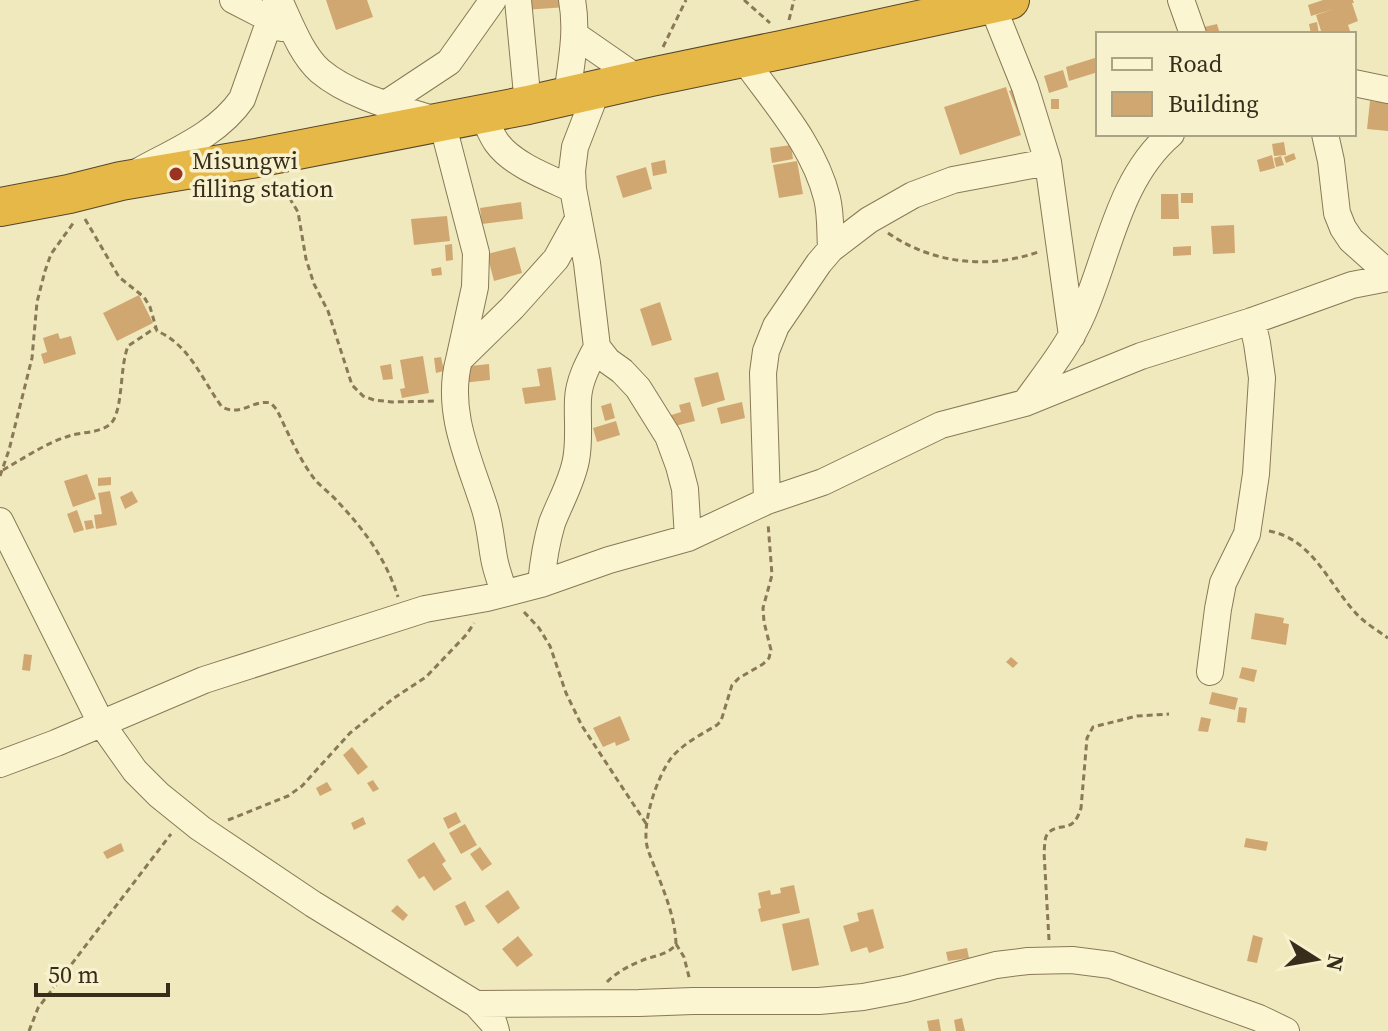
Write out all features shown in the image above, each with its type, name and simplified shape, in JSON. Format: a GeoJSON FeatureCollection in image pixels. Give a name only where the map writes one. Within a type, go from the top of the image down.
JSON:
{"type":"FeatureCollection","features":[{"type":"Feature","properties":{"kind":"highway"},"geometry":{"type":"LineString","coordinates":[[0,207],[121,181],[528,105],[997,2]]}},
{"type":"Feature","properties":{"kind":"street"},"geometry":{"type":"LineString","coordinates":[[233,0],[275,6],[318,69],[341,84],[364,96],[442,122],[476,253],[475,287],[455,379],[456,402],[463,448],[490,528],[495,596]]}},
{"type":"Feature","properties":{"kind":"street"},"geometry":{"type":"LineString","coordinates":[[387,103],[449,62],[493,0]]}},
{"type":"Feature","properties":{"kind":"street"},"geometry":{"type":"LineString","coordinates":[[518,0],[528,105]]}},
{"type":"Feature","properties":{"kind":"street"},"geometry":{"type":"LineString","coordinates":[[572,0],[582,93],[572,171],[573,189],[587,263],[597,347],[638,388],[668,436],[685,489],[688,538]]}},
{"type":"Feature","properties":{"kind":"street"},"geometry":{"type":"LineString","coordinates":[[1181,0],[1192,32]]}},
{"type":"Feature","properties":{"kind":"street"},"geometry":{"type":"LineString","coordinates":[[997,2],[1048,162],[1072,336]]}},
{"type":"Feature","properties":{"kind":"street"},"geometry":{"type":"LineString","coordinates":[[121,181],[217,126],[232,113],[242,99],[275,6]]}},
{"type":"Feature","properties":{"kind":"street"},"geometry":{"type":"LineString","coordinates":[[575,35],[646,78]]}},
{"type":"Feature","properties":{"kind":"street"},"geometry":{"type":"LineString","coordinates":[[743,58],[817,167],[828,201],[831,249]]}},
{"type":"Feature","properties":{"kind":"street"},"geometry":{"type":"LineString","coordinates":[[1356,83],[1388,90]]}},
{"type":"Feature","properties":{"kind":"street"},"geometry":{"type":"LineString","coordinates":[[482,114],[497,143],[508,154],[532,170],[573,189]]}},
{"type":"Feature","properties":{"kind":"street"},"geometry":{"type":"LineString","coordinates":[[1025,403],[1072,336],[1127,193],[1143,165],[1169,136]]}},
{"type":"Feature","properties":{"kind":"street"},"geometry":{"type":"LineString","coordinates":[[0,764],[204,680],[404,615],[541,584],[609,560],[688,538],[767,501],[823,482],[941,425],[1025,403],[1141,356],[1388,273],[1351,240],[1343,228],[1337,213],[1325,136]]}},
{"type":"Feature","properties":{"kind":"street"},"geometry":{"type":"LineString","coordinates":[[767,501],[763,373],[766,351],[776,326],[819,263],[831,249],[869,220],[913,195],[953,180],[1048,162]]}},
{"type":"Feature","properties":{"kind":"street"},"geometry":{"type":"LineString","coordinates":[[459,360],[556,259],[577,221]]}},
{"type":"Feature","properties":{"kind":"street"},"geometry":{"type":"LineString","coordinates":[[475,287],[529,288]]}},
{"type":"Feature","properties":{"kind":"street"},"geometry":{"type":"LineString","coordinates":[[1210,672],[1223,583],[1247,534],[1256,474],[1262,378],[1252,321]]}},
{"type":"Feature","properties":{"kind":"street"},"geometry":{"type":"LineString","coordinates":[[541,584],[548,537],[576,458],[578,397],[584,371],[597,347]]}},
{"type":"Feature","properties":{"kind":"street"},"geometry":{"type":"LineString","coordinates":[[0,521],[101,723],[135,771],[192,822],[313,904],[476,1004],[494,1024],[496,1031]]}},
{"type":"Feature","properties":{"kind":"street"},"geometry":{"type":"LineString","coordinates":[[476,1004],[819,1001],[863,997],[996,965],[1050,959],[1111,965],[1259,1018],[1286,1031]]}},
{"type":"Feature","properties":{"kind":"path"},"geometry":{"type":"LineString","coordinates":[[646,78],[686,0]]}},
{"type":"Feature","properties":{"kind":"path"},"geometry":{"type":"LineString","coordinates":[[744,0],[775,28]]}},
{"type":"Feature","properties":{"kind":"path"},"geometry":{"type":"LineString","coordinates":[[251,159],[287,194],[298,212],[306,259],[337,334],[352,385],[363,396],[374,400],[456,402]]}},
{"type":"Feature","properties":{"kind":"path"},"geometry":{"type":"LineString","coordinates":[[0,476],[32,358],[37,302],[45,271],[51,254],[81,212],[119,277],[144,297],[154,316],[155,328],[184,349],[222,407],[240,411],[264,401],[277,410],[317,482],[337,501],[378,552],[391,574],[404,615]]}},
{"type":"Feature","properties":{"kind":"path"},"geometry":{"type":"LineString","coordinates":[[869,220],[917,250],[961,261],[992,263],[1025,257],[1060,244]]}},
{"type":"Feature","properties":{"kind":"path"},"geometry":{"type":"LineString","coordinates":[[3,470],[69,436],[99,430],[109,424],[115,416],[128,346],[155,328]]}},
{"type":"Feature","properties":{"kind":"path"},"geometry":{"type":"LineString","coordinates":[[693,1001],[686,964],[676,944],[658,873],[647,844],[647,825],[657,788],[672,758],[682,747],[721,721],[732,685],[769,658],[771,650],[763,608],[772,575],[767,501]]}},
{"type":"Feature","properties":{"kind":"path"},"geometry":{"type":"LineString","coordinates":[[1248,526],[1284,534],[1299,543],[1354,612],[1388,638]]}},
{"type":"Feature","properties":{"kind":"path"},"geometry":{"type":"LineString","coordinates":[[29,1031],[38,1008],[192,822],[236,818],[288,796],[302,786],[350,733],[426,677],[467,634],[495,596],[539,628],[545,637],[582,726],[647,825]]}},
{"type":"Feature","properties":{"kind":"path"},"geometry":{"type":"LineString","coordinates":[[1050,959],[1045,840],[1051,831],[1067,827],[1079,816],[1090,731],[1093,727],[1118,720],[1169,714]]}},
{"type":"Feature","properties":{"kind":"path"},"geometry":{"type":"LineString","coordinates":[[590,1004],[613,976],[644,959],[668,952],[676,944]]}},
{"type":"Feature","properties":{"kind":"building"},"geometry":{"type":"Polygon","coordinates":[[[326,0],[367,0],[373,17],[336,30],[326,0]]]}},
{"type":"Feature","properties":{"kind":"building"},"geometry":{"type":"Polygon","coordinates":[[[523,0],[567,0],[567,7],[524,10],[523,0]]]}},
{"type":"Feature","properties":{"kind":"building"},"geometry":{"type":"Polygon","coordinates":[[[1323,0],[1353,0],[1358,21],[1348,25],[1350,32],[1321,32],[1316,15],[1334,9],[1311,16],[1308,5],[1323,0]]]}},
{"type":"Feature","properties":{"kind":"building"},"geometry":{"type":"Polygon","coordinates":[[[1317,22],[1319,32],[1311,32],[1309,24],[1317,22]]]}},
{"type":"Feature","properties":{"kind":"building"},"geometry":{"type":"Polygon","coordinates":[[[1217,24],[1219,32],[1201,32],[1200,28],[1217,24]]]}},
{"type":"Feature","properties":{"kind":"building"},"geometry":{"type":"Polygon","coordinates":[[[1096,58],[1096,73],[1069,81],[1066,67],[1096,58]]]}},
{"type":"Feature","properties":{"kind":"building"},"geometry":{"type":"Polygon","coordinates":[[[1063,70],[1068,87],[1049,93],[1044,76],[1063,70]]]}},
{"type":"Feature","properties":{"kind":"building"},"geometry":{"type":"Polygon","coordinates":[[[1006,87],[1021,135],[960,155],[944,107],[1006,87]]]}},
{"type":"Feature","properties":{"kind":"building"},"geometry":{"type":"Polygon","coordinates":[[[1013,89],[1026,121],[1022,123],[1009,91],[1013,89]]]}},
{"type":"Feature","properties":{"kind":"building"},"geometry":{"type":"Polygon","coordinates":[[[1051,99],[1059,99],[1059,109],[1051,109],[1051,99]]]}},
{"type":"Feature","properties":{"kind":"building"},"geometry":{"type":"Polygon","coordinates":[[[1370,101],[1388,103],[1388,131],[1367,129],[1370,101]]]}},
{"type":"Feature","properties":{"kind":"building"},"geometry":{"type":"Polygon","coordinates":[[[1284,142],[1286,155],[1274,156],[1272,144],[1284,142]]]}},
{"type":"Feature","properties":{"kind":"building"},"geometry":{"type":"Polygon","coordinates":[[[791,145],[793,159],[772,163],[770,148],[791,145]]]}},
{"type":"Feature","properties":{"kind":"building"},"geometry":{"type":"Polygon","coordinates":[[[1294,153],[1296,159],[1286,163],[1284,157],[1294,153]]]}},
{"type":"Feature","properties":{"kind":"building"},"geometry":{"type":"Polygon","coordinates":[[[1272,155],[1275,168],[1260,172],[1257,160],[1272,155]]]}},
{"type":"Feature","properties":{"kind":"building"},"geometry":{"type":"Polygon","coordinates":[[[1281,156],[1284,165],[1276,167],[1274,158],[1281,156]]]}},
{"type":"Feature","properties":{"kind":"building"},"geometry":{"type":"Polygon","coordinates":[[[665,160],[667,173],[653,176],[651,163],[665,160]]]}},
{"type":"Feature","properties":{"kind":"building"},"geometry":{"type":"Polygon","coordinates":[[[797,161],[803,194],[779,198],[773,165],[797,161]]]}},
{"type":"Feature","properties":{"kind":"building"},"geometry":{"type":"Polygon","coordinates":[[[646,167],[652,189],[623,198],[616,176],[646,167]]]}},
{"type":"Feature","properties":{"kind":"building"},"geometry":{"type":"Polygon","coordinates":[[[1181,193],[1193,193],[1193,203],[1181,203],[1181,193]]]}},
{"type":"Feature","properties":{"kind":"building"},"geometry":{"type":"Polygon","coordinates":[[[1161,194],[1178,194],[1179,219],[1161,219],[1161,194]]]}},
{"type":"Feature","properties":{"kind":"building"},"geometry":{"type":"Polygon","coordinates":[[[521,202],[523,219],[482,224],[480,208],[521,202]]]}},
{"type":"Feature","properties":{"kind":"building"},"geometry":{"type":"Polygon","coordinates":[[[447,216],[450,241],[414,245],[411,219],[447,216]]]}},
{"type":"Feature","properties":{"kind":"building"},"geometry":{"type":"Polygon","coordinates":[[[1234,225],[1235,253],[1213,254],[1211,226],[1234,225]]]}},
{"type":"Feature","properties":{"kind":"building"},"geometry":{"type":"Polygon","coordinates":[[[452,244],[453,260],[446,261],[445,245],[452,244]]]}},
{"type":"Feature","properties":{"kind":"building"},"geometry":{"type":"Polygon","coordinates":[[[1191,246],[1191,255],[1173,256],[1173,247],[1191,246]]]}},
{"type":"Feature","properties":{"kind":"building"},"geometry":{"type":"Polygon","coordinates":[[[515,247],[522,273],[494,281],[487,254],[515,247]]]}},
{"type":"Feature","properties":{"kind":"building"},"geometry":{"type":"Polygon","coordinates":[[[441,267],[442,275],[432,276],[431,269],[441,267]]]}},
{"type":"Feature","properties":{"kind":"building"},"geometry":{"type":"Polygon","coordinates":[[[139,295],[153,323],[117,341],[103,313],[139,295]]]}},
{"type":"Feature","properties":{"kind":"building"},"geometry":{"type":"Polygon","coordinates":[[[660,302],[672,340],[652,346],[640,309],[660,302]]]}},
{"type":"Feature","properties":{"kind":"building"},"geometry":{"type":"Polygon","coordinates":[[[58,333],[60,339],[71,336],[76,354],[44,364],[41,354],[47,352],[43,338],[58,333]]]}},
{"type":"Feature","properties":{"kind":"building"},"geometry":{"type":"Polygon","coordinates":[[[423,356],[429,393],[402,398],[400,389],[405,388],[400,360],[423,356]]]}},
{"type":"Feature","properties":{"kind":"building"},"geometry":{"type":"Polygon","coordinates":[[[441,357],[444,371],[436,373],[434,358],[441,357]]]}},
{"type":"Feature","properties":{"kind":"building"},"geometry":{"type":"Polygon","coordinates":[[[391,364],[393,379],[383,380],[380,366],[391,364]]]}},
{"type":"Feature","properties":{"kind":"building"},"geometry":{"type":"Polygon","coordinates":[[[489,364],[490,380],[462,383],[461,367],[489,364]]]}},
{"type":"Feature","properties":{"kind":"building"},"geometry":{"type":"Polygon","coordinates":[[[551,367],[556,400],[525,404],[522,388],[540,386],[537,369],[551,367]]]}},
{"type":"Feature","properties":{"kind":"building"},"geometry":{"type":"Polygon","coordinates":[[[718,372],[725,400],[702,407],[694,378],[718,372]]]}},
{"type":"Feature","properties":{"kind":"building"},"geometry":{"type":"Polygon","coordinates":[[[690,402],[695,421],[671,427],[668,416],[681,412],[679,405],[690,402]]]}},
{"type":"Feature","properties":{"kind":"building"},"geometry":{"type":"Polygon","coordinates":[[[742,402],[745,418],[721,424],[717,408],[742,402]]]}},
{"type":"Feature","properties":{"kind":"building"},"geometry":{"type":"Polygon","coordinates":[[[611,403],[615,418],[605,421],[601,406],[611,403]]]}},
{"type":"Feature","properties":{"kind":"building"},"geometry":{"type":"Polygon","coordinates":[[[616,421],[620,435],[597,442],[593,428],[616,421]]]}},
{"type":"Feature","properties":{"kind":"building"},"geometry":{"type":"Polygon","coordinates":[[[87,474],[96,499],[73,507],[64,481],[87,474]]]}},
{"type":"Feature","properties":{"kind":"building"},"geometry":{"type":"Polygon","coordinates":[[[111,477],[111,485],[98,486],[98,478],[111,477]]]}},
{"type":"Feature","properties":{"kind":"building"},"geometry":{"type":"Polygon","coordinates":[[[110,491],[117,525],[96,529],[94,515],[102,514],[98,493],[110,491]]]}},
{"type":"Feature","properties":{"kind":"building"},"geometry":{"type":"Polygon","coordinates":[[[132,491],[138,502],[125,509],[120,497],[132,491]]]}},
{"type":"Feature","properties":{"kind":"building"},"geometry":{"type":"Polygon","coordinates":[[[77,510],[84,530],[74,533],[67,514],[77,510]]]}},
{"type":"Feature","properties":{"kind":"building"},"geometry":{"type":"Polygon","coordinates":[[[92,520],[94,528],[86,530],[84,521],[92,520]]]}},
{"type":"Feature","properties":{"kind":"building"},"geometry":{"type":"Polygon","coordinates":[[[1255,613],[1284,618],[1283,623],[1289,624],[1286,645],[1251,639],[1255,613]]]}},
{"type":"Feature","properties":{"kind":"building"},"geometry":{"type":"Polygon","coordinates":[[[24,654],[32,655],[30,671],[22,670],[24,654]]]}},
{"type":"Feature","properties":{"kind":"building"},"geometry":{"type":"Polygon","coordinates":[[[1011,657],[1018,663],[1013,668],[1006,662],[1011,657]]]}},
{"type":"Feature","properties":{"kind":"building"},"geometry":{"type":"Polygon","coordinates":[[[1242,667],[1257,670],[1254,682],[1239,678],[1242,667]]]}},
{"type":"Feature","properties":{"kind":"building"},"geometry":{"type":"Polygon","coordinates":[[[1212,692],[1238,698],[1235,710],[1209,704],[1212,692]]]}},
{"type":"Feature","properties":{"kind":"building"},"geometry":{"type":"Polygon","coordinates":[[[1239,707],[1247,708],[1245,723],[1237,722],[1239,707]]]}},
{"type":"Feature","properties":{"kind":"building"},"geometry":{"type":"Polygon","coordinates":[[[620,716],[630,740],[603,747],[593,728],[620,716]]]}},
{"type":"Feature","properties":{"kind":"building"},"geometry":{"type":"Polygon","coordinates":[[[1201,717],[1211,719],[1208,732],[1198,731],[1201,717]]]}},
{"type":"Feature","properties":{"kind":"building"},"geometry":{"type":"Polygon","coordinates":[[[352,747],[368,767],[358,775],[343,755],[352,747]]]}},
{"type":"Feature","properties":{"kind":"building"},"geometry":{"type":"Polygon","coordinates":[[[373,780],[379,789],[373,792],[367,783],[373,780]]]}},
{"type":"Feature","properties":{"kind":"building"},"geometry":{"type":"Polygon","coordinates":[[[327,782],[332,790],[320,796],[316,788],[327,782]]]}},
{"type":"Feature","properties":{"kind":"building"},"geometry":{"type":"Polygon","coordinates":[[[456,812],[461,822],[448,829],[443,818],[456,812]]]}},
{"type":"Feature","properties":{"kind":"building"},"geometry":{"type":"Polygon","coordinates":[[[363,817],[366,824],[354,830],[351,823],[363,817]]]}},
{"type":"Feature","properties":{"kind":"building"},"geometry":{"type":"Polygon","coordinates":[[[465,824],[477,845],[461,854],[449,833],[465,824]]]}},
{"type":"Feature","properties":{"kind":"building"},"geometry":{"type":"Polygon","coordinates":[[[1246,838],[1268,842],[1266,851],[1244,847],[1246,838]]]}},
{"type":"Feature","properties":{"kind":"building"},"geometry":{"type":"Polygon","coordinates":[[[434,842],[446,861],[442,864],[452,879],[434,891],[424,876],[419,879],[407,860],[434,842]]]}},
{"type":"Feature","properties":{"kind":"building"},"geometry":{"type":"Polygon","coordinates":[[[121,843],[124,851],[107,859],[103,852],[121,843]]]}},
{"type":"Feature","properties":{"kind":"building"},"geometry":{"type":"Polygon","coordinates":[[[480,847],[492,864],[482,871],[470,854],[480,847]]]}},
{"type":"Feature","properties":{"kind":"building"},"geometry":{"type":"Polygon","coordinates":[[[794,885],[800,913],[761,922],[758,893],[770,890],[771,895],[781,893],[780,888],[794,885]]]}},
{"type":"Feature","properties":{"kind":"building"},"geometry":{"type":"Polygon","coordinates":[[[508,890],[520,908],[498,924],[485,906],[508,890]]]}},
{"type":"Feature","properties":{"kind":"building"},"geometry":{"type":"Polygon","coordinates":[[[465,901],[475,921],[465,926],[455,906],[465,901]]]}},
{"type":"Feature","properties":{"kind":"building"},"geometry":{"type":"Polygon","coordinates":[[[397,905],[408,915],[403,921],[391,911],[397,905]]]}},
{"type":"Feature","properties":{"kind":"building"},"geometry":{"type":"Polygon","coordinates":[[[873,909],[884,948],[869,953],[867,947],[851,952],[843,926],[859,921],[857,913],[873,909]]]}},
{"type":"Feature","properties":{"kind":"building"},"geometry":{"type":"Polygon","coordinates":[[[809,918],[819,965],[792,971],[782,924],[809,918]]]}},
{"type":"Feature","properties":{"kind":"building"},"geometry":{"type":"Polygon","coordinates":[[[1253,935],[1263,938],[1257,963],[1247,961],[1253,935]]]}},
{"type":"Feature","properties":{"kind":"building"},"geometry":{"type":"Polygon","coordinates":[[[518,936],[533,955],[517,967],[502,949],[518,936]]]}},
{"type":"Feature","properties":{"kind":"building"},"geometry":{"type":"Polygon","coordinates":[[[967,948],[969,958],[948,961],[946,952],[967,948]]]}},
{"type":"Feature","properties":{"kind":"building"},"geometry":{"type":"Polygon","coordinates":[[[962,1018],[965,1031],[956,1031],[954,1020],[962,1018]]]}},
{"type":"Feature","properties":{"kind":"building"},"geometry":{"type":"Polygon","coordinates":[[[939,1019],[941,1031],[929,1031],[927,1021],[939,1019]]]}},
{"type":"Feature","properties":{"kind":"place","name":"Misungwi filling station"},"geometry":{"type":"Point","coordinates":[176,174]}}]}
